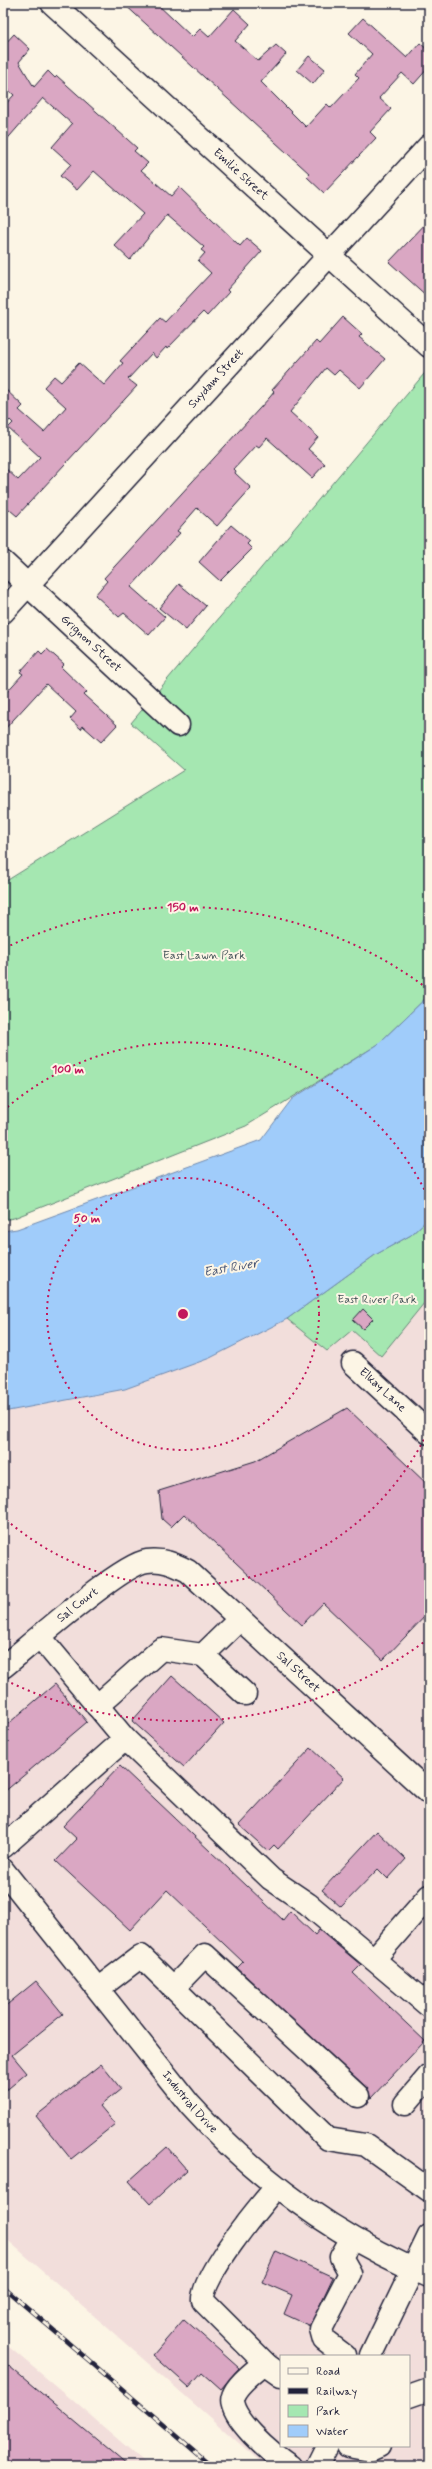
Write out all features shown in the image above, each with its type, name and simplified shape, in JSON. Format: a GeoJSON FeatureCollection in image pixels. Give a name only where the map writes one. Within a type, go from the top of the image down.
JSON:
{"type":"FeatureCollection","features":[{"type":"Feature","properties":{"kind":"street","name":"Emilie Street"},"geometry":{"type":"LineString","coordinates":[[52,3],[429,346]]}},
{"type":"Feature","properties":{"kind":"street","name":"Suydam Street"},"geometry":{"type":"LineString","coordinates":[[3,612],[429,146]]}},
{"type":"Feature","properties":{"kind":"street","name":"Grignon Street"},"geometry":{"type":"LineString","coordinates":[[3,562],[178,725]]}},
{"type":"Feature","properties":{"kind":"street","name":"Elkay Lane"},"geometry":{"type":"LineString","coordinates":[[353,1363],[429,1433]]}},
{"type":"Feature","properties":{"kind":"street","name":"Sal Street"},"geometry":{"type":"LineString","coordinates":[[161,1560],[172,1563],[188,1571],[429,1793]]}},
{"type":"Feature","properties":{"kind":"street","name":"Sal Court"},"geometry":{"type":"LineString","coordinates":[[3,1667],[122,1572],[147,1561],[161,1560]]}},
{"type":"Feature","properties":{"kind":"street"},"geometry":{"type":"LineString","coordinates":[[203,1656],[240,1619]]}},
{"type":"Feature","properties":{"kind":"street"},"geometry":{"type":"LineString","coordinates":[[40,1637],[125,1739],[271,1878],[308,1904],[429,2006]]}},
{"type":"Feature","properties":{"kind":"street"},"geometry":{"type":"LineString","coordinates":[[97,1706],[161,1649],[203,1656],[245,1694]]}},
{"type":"Feature","properties":{"kind":"street"},"geometry":{"type":"LineString","coordinates":[[3,1847],[125,1739]]}},
{"type":"Feature","properties":{"kind":"street","name":"Industrial Drive"},"geometry":{"type":"LineString","coordinates":[[3,1870],[99,1988],[190,2105],[218,2136],[276,2187],[332,2227],[421,2273]]}},
{"type":"Feature","properties":{"kind":"street"},"geometry":{"type":"LineString","coordinates":[[374,1960],[429,1896]]}},
{"type":"Feature","properties":{"kind":"street"},"geometry":{"type":"LineString","coordinates":[[173,1988],[205,1955],[358,2096]]}},
{"type":"Feature","properties":{"kind":"street"},"geometry":{"type":"LineString","coordinates":[[99,1988],[141,1956],[328,2139],[366,2145],[429,2190]]}},
{"type":"Feature","properties":{"kind":"street"},"geometry":{"type":"LineString","coordinates":[[405,2104],[429,2076]]}},
{"type":"Feature","properties":{"kind":"street"},"geometry":{"type":"LineString","coordinates":[[273,2369],[203,2301],[202,2295],[204,2287],[232,2244],[276,2187]]}},
{"type":"Feature","properties":{"kind":"street"},"geometry":{"type":"LineString","coordinates":[[372,2355],[421,2273],[429,2236]]}},
{"type":"Feature","properties":{"kind":"street"},"geometry":{"type":"LineString","coordinates":[[344,2355],[324,2340],[321,2328],[350,2273],[341,2257],[352,2238]]}},
{"type":"Feature","properties":{"kind":"street"},"geometry":{"type":"LineString","coordinates":[[273,2369],[252,2374],[233,2395],[231,2404],[238,2419],[264,2443],[273,2455],[290,2466]]}},
{"type":"Feature","properties":{"kind":"street"},"geometry":{"type":"LineString","coordinates":[[410,2396],[429,2389]]}},
{"type":"Feature","properties":{"kind":"street"},"geometry":{"type":"LineString","coordinates":[[317,2466],[326,2447]]}},
{"type":"Feature","properties":{"kind":"street"},"geometry":{"type":"LineString","coordinates":[[354,2447],[370,2450],[377,2447]]}},
{"type":"Feature","properties":{"kind":"shaded area"},"geometry":{"type":"Polygon","coordinates":[[[429,1297],[429,2466],[265,2466],[3,2236],[3,1412],[125,1389],[210,1358],[287,1319],[327,1351],[352,1330],[429,1297]]]}},
{"type":"Feature","properties":{"kind":"shaded area"},"geometry":{"type":"Polygon","coordinates":[[[3,2342],[70,2398],[149,2466],[3,2466],[3,2342]]]}},
{"type":"Feature","properties":{"kind":"green space","name":"East Lawn Park"},"geometry":{"type":"Polygon","coordinates":[[[429,368],[429,995],[377,1045],[246,1126],[14,1218],[3,1220],[3,883],[184,770],[131,723],[429,368]]]}},
{"type":"Feature","properties":{"kind":"green space","name":"East River Park"},"geometry":{"type":"Polygon","coordinates":[[[429,1218],[429,1297],[381,1356],[352,1330],[327,1351],[287,1319],[375,1255],[411,1235],[429,1218]]]}},
{"type":"Feature","properties":{"kind":"water","name":"East River"},"geometry":{"type":"Polygon","coordinates":[[[429,995],[429,1218],[411,1235],[375,1255],[287,1319],[210,1358],[125,1389],[3,1412],[3,1231],[17,1229],[261,1140],[292,1099],[377,1045],[429,995]]]}},
{"type":"Feature","properties":{"kind":"building"},"geometry":{"type":"Polygon","coordinates":[[[123,3],[156,3],[192,37],[200,29],[209,37],[234,9],[250,24],[235,41],[258,61],[276,45],[286,54],[261,82],[306,127],[327,104],[331,108],[359,78],[355,74],[372,54],[349,33],[363,18],[407,58],[420,43],[429,51],[429,67],[414,84],[402,73],[379,98],[391,109],[370,132],[376,138],[324,193],[307,177],[310,174],[123,3]]]}},
{"type":"Feature","properties":{"kind":"building"},"geometry":{"type":"Polygon","coordinates":[[[14,34],[30,49],[19,62],[34,87],[48,71],[55,78],[57,76],[137,148],[134,151],[148,163],[141,170],[171,196],[179,187],[240,246],[247,238],[262,251],[227,290],[229,292],[207,316],[203,312],[167,349],[166,347],[156,358],[152,353],[128,379],[137,386],[17,516],[3,504],[3,466],[18,480],[40,457],[8,428],[13,423],[10,420],[3,427],[3,387],[23,406],[19,410],[44,432],[66,407],[44,387],[54,376],[61,382],[79,363],[104,385],[123,363],[120,361],[160,318],[165,322],[211,273],[198,261],[205,253],[201,250],[204,247],[167,215],[130,260],[114,245],[143,214],[94,171],[77,190],[60,176],[71,164],[52,147],[72,124],[43,98],[3,144],[3,107],[14,95],[3,85],[3,46],[14,34]]]}},
{"type":"Feature","properties":{"kind":"building"},"geometry":{"type":"Polygon","coordinates":[[[309,56],[325,69],[313,84],[297,70],[309,56]]]}},
{"type":"Feature","properties":{"kind":"building"},"geometry":{"type":"Polygon","coordinates":[[[429,220],[429,298],[389,262],[429,220]]]}},
{"type":"Feature","properties":{"kind":"building"},"geometry":{"type":"Polygon","coordinates":[[[343,317],[362,334],[359,337],[385,359],[360,388],[339,370],[334,375],[326,368],[290,412],[318,437],[308,449],[325,464],[312,478],[267,438],[259,447],[256,445],[234,469],[236,471],[235,473],[251,488],[217,526],[197,508],[177,531],[180,533],[131,587],[165,617],[149,635],[124,613],[119,617],[95,595],[107,581],[104,578],[270,397],[274,392],[272,390],[316,341],[319,344],[343,317]]]}},
{"type":"Feature","properties":{"kind":"building"},"geometry":{"type":"Polygon","coordinates":[[[231,525],[250,541],[247,544],[252,549],[220,581],[199,562],[231,525]]]}},
{"type":"Feature","properties":{"kind":"building"},"geometry":{"type":"Polygon","coordinates":[[[179,584],[206,606],[186,630],[159,608],[179,584]]]}},
{"type":"Feature","properties":{"kind":"building"},"geometry":{"type":"Polygon","coordinates":[[[47,649],[64,664],[61,667],[87,692],[84,695],[117,725],[101,742],[83,726],[81,729],[70,719],[76,712],[46,684],[3,731],[3,696],[23,674],[20,672],[39,651],[42,654],[47,649]]]}},
{"type":"Feature","properties":{"kind":"building"},"geometry":{"type":"Polygon","coordinates":[[[363,1309],[373,1319],[363,1329],[353,1320],[363,1309]]]}},
{"type":"Feature","properties":{"kind":"building"},"geometry":{"type":"Polygon","coordinates":[[[347,1408],[429,1486],[429,1612],[383,1660],[323,1603],[302,1625],[184,1514],[171,1527],[162,1519],[159,1491],[255,1461],[347,1408]]]}},
{"type":"Feature","properties":{"kind":"building"},"geometry":{"type":"Polygon","coordinates":[[[172,1676],[224,1723],[184,1767],[132,1721],[172,1676]]]}},
{"type":"Feature","properties":{"kind":"building"},"geometry":{"type":"Polygon","coordinates":[[[55,1684],[87,1722],[3,1793],[3,1728],[55,1684]]]}},
{"type":"Feature","properties":{"kind":"building"},"geometry":{"type":"Polygon","coordinates":[[[311,1748],[344,1778],[278,1849],[274,1845],[268,1851],[239,1825],[311,1748]]]}},
{"type":"Feature","properties":{"kind":"building"},"geometry":{"type":"Polygon","coordinates":[[[120,1766],[283,1920],[290,1911],[315,1935],[319,1930],[361,1965],[353,1973],[425,2041],[371,2098],[366,2087],[237,1968],[243,1962],[167,1890],[130,1930],[56,1861],[77,1839],[63,1826],[120,1766]]]}},
{"type":"Feature","properties":{"kind":"building"},"geometry":{"type":"Polygon","coordinates":[[[377,1831],[406,1859],[388,1879],[378,1869],[341,1907],[322,1890],[377,1831]]]}},
{"type":"Feature","properties":{"kind":"building"},"geometry":{"type":"Polygon","coordinates":[[[36,1981],[63,2014],[12,2055],[27,2073],[3,2093],[3,2008],[36,1981]]]}},
{"type":"Feature","properties":{"kind":"building"},"geometry":{"type":"Polygon","coordinates":[[[101,2064],[121,2089],[100,2106],[115,2124],[71,2159],[36,2116],[101,2064]]]}},
{"type":"Feature","properties":{"kind":"building"},"geometry":{"type":"Polygon","coordinates":[[[167,2147],[187,2170],[150,2204],[129,2181],[167,2147]]]}},
{"type":"Feature","properties":{"kind":"building"},"geometry":{"type":"Polygon","coordinates":[[[276,2251],[333,2277],[310,2326],[284,2314],[292,2295],[262,2282],[276,2251]]]}},
{"type":"Feature","properties":{"kind":"building"},"geometry":{"type":"Polygon","coordinates":[[[184,2319],[239,2368],[221,2389],[202,2372],[189,2387],[153,2355],[184,2319]]]}},
{"type":"Feature","properties":{"kind":"building"},"geometry":{"type":"Polygon","coordinates":[[[3,2361],[128,2466],[3,2466],[3,2361]]]}},
{"type":"Feature","properties":{"kind":"railway"},"geometry":{"type":"LineString","coordinates":[[3,2287],[212,2466]]}}]}
